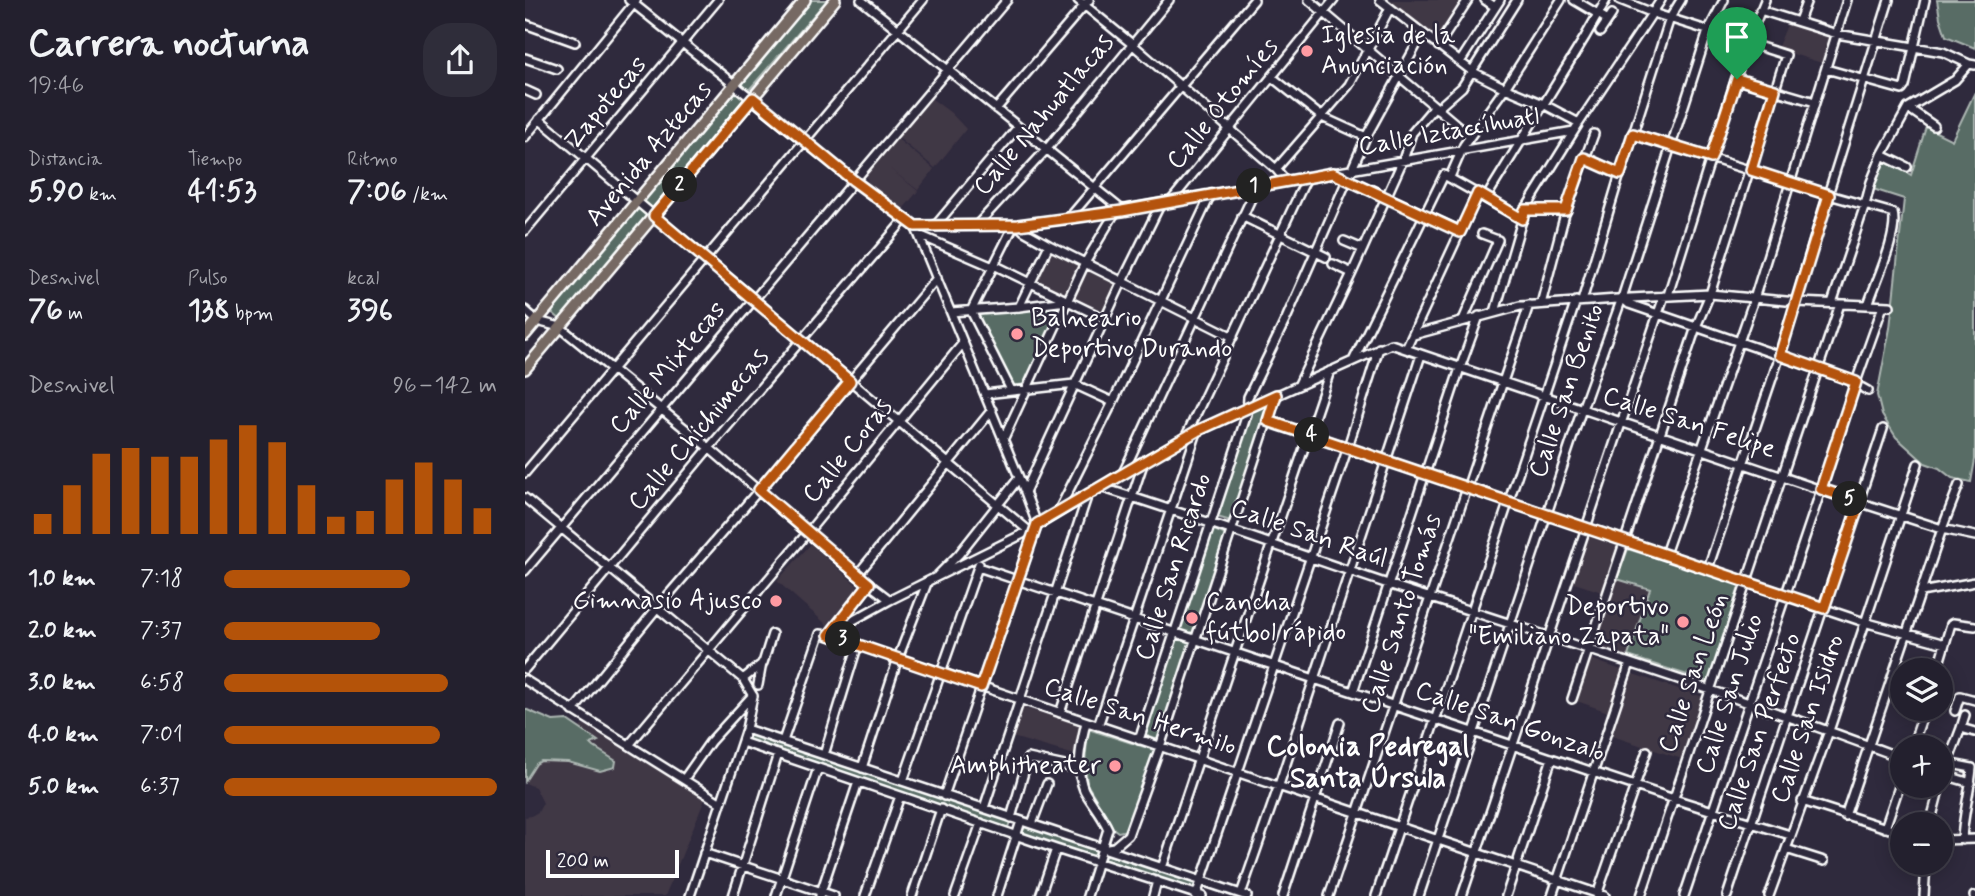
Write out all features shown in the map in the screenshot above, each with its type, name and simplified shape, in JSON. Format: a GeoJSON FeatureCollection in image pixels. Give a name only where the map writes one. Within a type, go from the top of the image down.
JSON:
{"type":"FeatureCollection","features":[{"type":"Feature","properties":{"kind":"main road","name":"Avenida Aztecas"},"geometry":{"type":"LineString","coordinates":[[525,335],[805,0]]}},
{"type":"Feature","properties":{"kind":"main road","name":"Avenida Aztecas"},"geometry":{"type":"LineString","coordinates":[[525,369],[835,0]]}},
{"type":"Feature","properties":{"kind":"street","name":"Zapotecas"},"geometry":{"type":"LineString","coordinates":[[525,231],[718,0]]}},
{"type":"Feature","properties":{"kind":"street"},"geometry":{"type":"LineString","coordinates":[[862,0],[1095,188],[1119,211],[1084,263],[1003,440]]}},
{"type":"Feature","properties":{"kind":"street"},"geometry":{"type":"LineString","coordinates":[[525,473],[923,0]]}},
{"type":"Feature","properties":{"kind":"street","name":"Calle Mixtecas"},"geometry":{"type":"LineString","coordinates":[[525,571],[1007,0]]}},
{"type":"Feature","properties":{"kind":"street","name":"Calle Nahuatlacas"},"geometry":{"type":"LineString","coordinates":[[977,225],[1046,150],[1168,0]]}},
{"type":"Feature","properties":{"kind":"street"},"geometry":{"type":"LineString","coordinates":[[1069,219],[1254,0]]}},
{"type":"Feature","properties":{"kind":"street"},"geometry":{"type":"LineString","coordinates":[[1309,0],[1470,136]]}},
{"type":"Feature","properties":{"kind":"street","name":"Calle Otomíes"},"geometry":{"type":"LineString","coordinates":[[1025,492],[1122,282],[1166,202],[1273,78],[1334,0]]}},
{"type":"Feature","properties":{"kind":"street"},"geometry":{"type":"LineString","coordinates":[[1380,0],[1473,72],[1579,123]]}},
{"type":"Feature","properties":{"kind":"street"},"geometry":{"type":"LineString","coordinates":[[1438,46],[1468,0]]}},
{"type":"Feature","properties":{"kind":"street"},"geometry":{"type":"LineString","coordinates":[[1485,0],[1495,8]]}},
{"type":"Feature","properties":{"kind":"street"},"geometry":{"type":"LineString","coordinates":[[1460,62],[1500,0]]}},
{"type":"Feature","properties":{"kind":"street"},"geometry":{"type":"LineString","coordinates":[[1298,384],[1352,274],[1403,160],[1412,132],[1462,87],[1517,0]]}},
{"type":"Feature","properties":{"kind":"street"},"geometry":{"type":"LineString","coordinates":[[1354,359],[1424,214],[1470,136],[1505,88],[1561,0]]}},
{"type":"Feature","properties":{"kind":"street"},"geometry":{"type":"LineString","coordinates":[[1574,0],[1598,14],[1610,17],[1600,32]]}},
{"type":"Feature","properties":{"kind":"street"},"geometry":{"type":"LineString","coordinates":[[1406,349],[1460,232],[1606,0]]}},
{"type":"Feature","properties":{"kind":"street"},"geometry":{"type":"LineString","coordinates":[[1571,699],[1696,327],[1710,294],[1786,55],[1620,0]]}},
{"type":"Feature","properties":{"kind":"street"},"geometry":{"type":"LineString","coordinates":[[1495,312],[1525,210],[1661,0]]}},
{"type":"Feature","properties":{"kind":"street"},"geometry":{"type":"LineString","coordinates":[[1376,896],[1543,396],[1579,301],[1670,18],[1681,0]]}},
{"type":"Feature","properties":{"kind":"street","name":"Calle San Benito"},"geometry":{"type":"LineString","coordinates":[[1419,896],[1582,409],[1622,298],[1708,31],[1724,0]]}},
{"type":"Feature","properties":{"kind":"street"},"geometry":{"type":"LineString","coordinates":[[1462,896],[1585,527],[1666,295],[1747,43],[1765,0]]}},
{"type":"Feature","properties":{"kind":"street"},"geometry":{"type":"LineString","coordinates":[[1799,21],[1807,0]]}},
{"type":"Feature","properties":{"kind":"street"},"geometry":{"type":"LineString","coordinates":[[1665,554],[1754,299],[1847,0]]}},
{"type":"Feature","properties":{"kind":"street"},"geometry":{"type":"LineString","coordinates":[[1708,568],[1797,302],[1889,0]]}},
{"type":"Feature","properties":{"kind":"street"},"geometry":{"type":"LineString","coordinates":[[1826,69],[1902,90],[1925,0]]}},
{"type":"Feature","properties":{"kind":"street"},"geometry":{"type":"LineString","coordinates":[[525,137],[633,1],[854,181],[915,226],[1037,524],[944,796]]}},
{"type":"Feature","properties":{"kind":"street"},"geometry":{"type":"LineString","coordinates":[[996,109],[1084,2],[1276,169],[1286,181]]}},
{"type":"Feature","properties":{"kind":"street"},"geometry":{"type":"LineString","coordinates":[[1276,169],[1349,85],[1390,8]]}},
{"type":"Feature","properties":{"kind":"street"},"geometry":{"type":"LineString","coordinates":[[1761,10],[1837,34],[1943,52],[1972,64],[1955,80],[1908,108],[1934,126]]}},
{"type":"Feature","properties":{"kind":"street"},"geometry":{"type":"LineString","coordinates":[[525,24],[575,42]]}},
{"type":"Feature","properties":{"kind":"street","name":"Calle San Ricardo"},"geometry":{"type":"LineString","coordinates":[[1139,740],[1212,523],[1248,407],[1248,397],[1366,137],[1423,33]]}},
{"type":"Feature","properties":{"kind":"street"},"geometry":{"type":"LineString","coordinates":[[525,58],[557,69]]}},
{"type":"Feature","properties":{"kind":"street"},"geometry":{"type":"LineString","coordinates":[[1273,78],[1321,117],[1366,137]]}},
{"type":"Feature","properties":{"kind":"street"},"geometry":{"type":"LineString","coordinates":[[1737,79],[1815,103]]}},
{"type":"Feature","properties":{"kind":"street"},"geometry":{"type":"LineString","coordinates":[[525,90],[536,95]]}},
{"type":"Feature","properties":{"kind":"street","name":"Calle San León"},"geometry":{"type":"LineString","coordinates":[[1641,896],[1818,368],[1871,182],[1882,155],[1908,108]]}},
{"type":"Feature","properties":{"kind":"street"},"geometry":{"type":"LineString","coordinates":[[539,119],[1030,531]]}},
{"type":"Feature","properties":{"kind":"street"},"geometry":{"type":"LineString","coordinates":[[935,226],[1018,127]]}},
{"type":"Feature","properties":{"kind":"street","name":"Calle Iztaccíhuatl"},"geometry":{"type":"LineString","coordinates":[[915,226],[1016,225],[1069,219],[1574,131]]}},
{"type":"Feature","properties":{"kind":"street"},"geometry":{"type":"LineString","coordinates":[[1541,304],[1566,210],[1594,134]]}},
{"type":"Feature","properties":{"kind":"street"},"geometry":{"type":"LineString","coordinates":[[1413,335],[1529,305],[1666,295],[1710,294],[1868,305],[1891,242],[1895,222],[1893,214],[1633,134]]}},
{"type":"Feature","properties":{"kind":"street"},"geometry":{"type":"LineString","coordinates":[[1882,155],[1907,167]]}},
{"type":"Feature","properties":{"kind":"street"},"geometry":{"type":"LineString","coordinates":[[1584,158],[1620,174]]}},
{"type":"Feature","properties":{"kind":"street"},"geometry":{"type":"LineString","coordinates":[[1333,173],[1460,232]]}},
{"type":"Feature","properties":{"kind":"street"},"geometry":{"type":"LineString","coordinates":[[1447,176],[1522,219]]}},
{"type":"Feature","properties":{"kind":"street"},"geometry":{"type":"LineString","coordinates":[[1186,437],[1307,177]]}},
{"type":"Feature","properties":{"kind":"street"},"geometry":{"type":"LineString","coordinates":[[1123,473],[1257,186]]}},
{"type":"Feature","properties":{"kind":"street"},"geometry":{"type":"LineString","coordinates":[[1058,512],[1211,194]]}},
{"type":"Feature","properties":{"kind":"street"},"geometry":{"type":"LineString","coordinates":[[1525,210],[1566,210]]}},
{"type":"Feature","properties":{"kind":"street"},"geometry":{"type":"LineString","coordinates":[[1243,216],[1326,257]]}},
{"type":"Feature","properties":{"kind":"street","name":"Calle Chichimecas"},"geometry":{"type":"LineString","coordinates":[[525,669],[905,219]]}},
{"type":"Feature","properties":{"kind":"street"},"geometry":{"type":"LineString","coordinates":[[971,311],[1016,225],[1049,245],[1233,337]]}},
{"type":"Feature","properties":{"kind":"street"},"geometry":{"type":"LineString","coordinates":[[1482,234],[1514,249]]}},
{"type":"Feature","properties":{"kind":"street"},"geometry":{"type":"LineString","coordinates":[[919,235],[1031,283],[1105,319]]}},
{"type":"Feature","properties":{"kind":"street"},"geometry":{"type":"LineString","coordinates":[[1344,241],[1363,249]]}},
{"type":"Feature","properties":{"kind":"street"},"geometry":{"type":"LineString","coordinates":[[1463,320],[1497,243]]}},
{"type":"Feature","properties":{"kind":"street"},"geometry":{"type":"LineString","coordinates":[[1019,307],[1049,245]]}},
{"type":"Feature","properties":{"kind":"street"},"geometry":{"type":"LineString","coordinates":[[1333,264],[1352,274]]}},
{"type":"Feature","properties":{"kind":"street"},"geometry":{"type":"LineString","coordinates":[[573,711],[937,278]]}},
{"type":"Feature","properties":{"kind":"street"},"geometry":{"type":"LineString","coordinates":[[1622,298],[1629,304],[1856,382],[1868,391]]}},
{"type":"Feature","properties":{"kind":"street"},"geometry":{"type":"LineString","coordinates":[[951,312],[1067,300]]}},
{"type":"Feature","properties":{"kind":"street","name":"Calle Santo Tomás"},"geometry":{"type":"LineString","coordinates":[[1329,896],[1529,305]]}},
{"type":"Feature","properties":{"kind":"street","name":"Calle San Julio"},"geometry":{"type":"LineString","coordinates":[[1684,896],[1856,382],[1887,306],[1868,305]]}},
{"type":"Feature","properties":{"kind":"street"},"geometry":{"type":"LineString","coordinates":[[525,310],[537,321],[560,327],[613,369],[890,600]]}},
{"type":"Feature","properties":{"kind":"street"},"geometry":{"type":"LineString","coordinates":[[971,311],[1011,390]]}},
{"type":"Feature","properties":{"kind":"street"},"geometry":{"type":"LineString","coordinates":[[1353,692],[1479,316]]}},
{"type":"Feature","properties":{"kind":"street","name":"Calle Coras"},"geometry":{"type":"LineString","coordinates":[[629,745],[963,343]]}},
{"type":"Feature","properties":{"kind":"street","name":"Calle San Felipe"},"geometry":{"type":"LineString","coordinates":[[1379,348],[1391,344],[1942,529],[1975,536]]}},
{"type":"Feature","properties":{"kind":"street"},"geometry":{"type":"LineString","coordinates":[[831,634],[890,600],[1030,531],[1037,524],[1197,431],[1379,348]]}},
{"type":"Feature","properties":{"kind":"street"},"geometry":{"type":"LineString","coordinates":[[742,742],[1198,895],[1379,348]]}},
{"type":"Feature","properties":{"kind":"street"},"geometry":{"type":"LineString","coordinates":[[746,729],[1244,895],[1421,355]]}},
{"type":"Feature","properties":{"kind":"street"},"geometry":{"type":"LineString","coordinates":[[1162,868],[1330,371]]}},
{"type":"Feature","properties":{"kind":"street"},"geometry":{"type":"LineString","coordinates":[[985,394],[1074,384],[1113,402]]}},
{"type":"Feature","properties":{"kind":"street","name":"Calle San Ricardo"},"geometry":{"type":"LineString","coordinates":[[1103,848],[1114,847],[1128,835],[1160,747],[1276,395]]}},
{"type":"Feature","properties":{"kind":"street"},"geometry":{"type":"LineString","coordinates":[[857,575],[992,410]]}},
{"type":"Feature","properties":{"kind":"street"},"geometry":{"type":"LineString","coordinates":[[1268,421],[1864,622],[1945,644]]}},
{"type":"Feature","properties":{"kind":"street","name":"Calle San Perfecto"},"geometry":{"type":"LineString","coordinates":[[1727,896],[1883,429]]}},
{"type":"Feature","properties":{"kind":"street"},"geometry":{"type":"LineString","coordinates":[[1098,726],[1197,431]]}},
{"type":"Feature","properties":{"kind":"street"},"geometry":{"type":"LineString","coordinates":[[1059,713],[1144,461]]}},
{"type":"Feature","properties":{"kind":"street","name":"Calle San Isidro"},"geometry":{"type":"LineString","coordinates":[[1769,896],[1829,731],[1918,464]]}},
{"type":"Feature","properties":{"kind":"street"},"geometry":{"type":"LineString","coordinates":[[862,768],[898,658],[930,582],[959,554],[1019,478]]}},
{"type":"Feature","properties":{"kind":"street"},"geometry":{"type":"LineString","coordinates":[[1845,816],[1959,485]]}},
{"type":"Feature","properties":{"kind":"street","name":"Calle San Raúl"},"geometry":{"type":"LineString","coordinates":[[1100,487],[1589,649],[1890,753]]}},
{"type":"Feature","properties":{"kind":"street"},"geometry":{"type":"LineString","coordinates":[[983,808],[1089,494]]}},
{"type":"Feature","properties":{"kind":"street"},"geometry":{"type":"LineString","coordinates":[[525,498],[743,679],[753,696],[742,742],[690,896]]}},
{"type":"Feature","properties":{"kind":"street"},"geometry":{"type":"LineString","coordinates":[[959,554],[969,561]]}},
{"type":"Feature","properties":{"kind":"street"},"geometry":{"type":"LineString","coordinates":[[903,781],[982,555]]}},
{"type":"Feature","properties":{"kind":"street","name":"Calle San Gonzalo"},"geometry":{"type":"LineString","coordinates":[[978,567],[1712,812],[1790,835]]}},
{"type":"Feature","properties":{"kind":"street"},"geometry":{"type":"LineString","coordinates":[[1920,592],[1975,582]]}},
{"type":"Feature","properties":{"kind":"street"},"geometry":{"type":"LineString","coordinates":[[831,634],[869,584]]}},
{"type":"Feature","properties":{"kind":"street"},"geometry":{"type":"LineString","coordinates":[[1941,658],[1951,624],[1975,626]]}},
{"type":"Feature","properties":{"kind":"street"},"geometry":{"type":"LineString","coordinates":[[758,685],[772,634]]}},
{"type":"Feature","properties":{"kind":"street","name":"Calle San Hermilo"},"geometry":{"type":"LineString","coordinates":[[783,741],[820,634],[831,634],[1600,895]]}},
{"type":"Feature","properties":{"kind":"street"},"geometry":{"type":"LineString","coordinates":[[824,755],[858,644]]}},
{"type":"Feature","properties":{"kind":"street"},"geometry":{"type":"LineString","coordinates":[[743,679],[763,663]]}},
{"type":"Feature","properties":{"kind":"street"},"geometry":{"type":"LineString","coordinates":[[1552,896],[1630,663]]}},
{"type":"Feature","properties":{"kind":"street"},"geometry":{"type":"LineString","coordinates":[[525,680],[721,803]]}},
{"type":"Feature","properties":{"kind":"street"},"geometry":{"type":"LineString","coordinates":[[684,779],[710,742],[753,696]]}},
{"type":"Feature","properties":{"kind":"street"},"geometry":{"type":"LineString","coordinates":[[1955,711],[1960,696],[1975,700]]}},
{"type":"Feature","properties":{"kind":"street"},"geometry":{"type":"LineString","coordinates":[[1953,744],[1965,715]]}},
{"type":"Feature","properties":{"kind":"street"},"geometry":{"type":"LineString","coordinates":[[1086,722],[1079,769],[1085,790],[1108,829],[1087,896]]}},
{"type":"Feature","properties":{"kind":"street"},"geometry":{"type":"LineString","coordinates":[[1283,896],[1340,723]]}},
{"type":"Feature","properties":{"kind":"street"},"geometry":{"type":"LineString","coordinates":[[1961,728],[1975,732]]}},
{"type":"Feature","properties":{"kind":"street"},"geometry":{"type":"LineString","coordinates":[[1600,895],[1647,751]]}},
{"type":"Feature","properties":{"kind":"street"},"geometry":{"type":"LineString","coordinates":[[733,896],[778,754]]}},
{"type":"Feature","properties":{"kind":"street"},"geometry":{"type":"LineString","coordinates":[[1011,818],[1028,758],[1079,769]]}},
{"type":"Feature","properties":{"kind":"street"},"geometry":{"type":"LineString","coordinates":[[1506,896],[1552,758]]}},
{"type":"Feature","properties":{"kind":"street"},"geometry":{"type":"LineString","coordinates":[[1953,765],[1972,768],[1962,840]]}},
{"type":"Feature","properties":{"kind":"street"},"geometry":{"type":"LineString","coordinates":[[776,896],[818,768]]}},
{"type":"Feature","properties":{"kind":"street"},"geometry":{"type":"LineString","coordinates":[[1953,781],[1971,783]]}},
{"type":"Feature","properties":{"kind":"street"},"geometry":{"type":"LineString","coordinates":[[820,894],[858,782]]}},
{"type":"Feature","properties":{"kind":"street"},"geometry":{"type":"LineString","coordinates":[[1032,824],[1047,784]]}},
{"type":"Feature","properties":{"kind":"street"},"geometry":{"type":"LineString","coordinates":[[865,896],[900,796]]}},
{"type":"Feature","properties":{"kind":"street"},"geometry":{"type":"LineString","coordinates":[[1885,828],[1895,798]]}},
{"type":"Feature","properties":{"kind":"street"},"geometry":{"type":"LineString","coordinates":[[1802,801],[1890,829]]}},
{"type":"Feature","properties":{"kind":"street"},"geometry":{"type":"LineString","coordinates":[[912,896],[940,809]]}},
{"type":"Feature","properties":{"kind":"street"},"geometry":{"type":"LineString","coordinates":[[997,896],[1021,821]]}},
{"type":"Feature","properties":{"kind":"street"},"geometry":{"type":"LineString","coordinates":[[955,896],[981,823]]}},
{"type":"Feature","properties":{"kind":"street"},"geometry":{"type":"LineString","coordinates":[[1953,840],[1975,839]]}},
{"type":"Feature","properties":{"kind":"street"},"geometry":{"type":"LineString","coordinates":[[1040,896],[1056,849]]}},
{"type":"Feature","properties":{"kind":"street"},"geometry":{"type":"LineString","coordinates":[[1786,849],[1824,861]]}},
{"type":"Feature","properties":{"kind":"street"},"geometry":{"type":"LineString","coordinates":[[704,853],[820,894],[834,896]]}},
{"type":"Feature","properties":{"kind":"street"},"geometry":{"type":"LineString","coordinates":[[1924,896],[1925,875]]}},
{"type":"Feature","properties":{"kind":"street"},"geometry":{"type":"LineString","coordinates":[[1153,896],[1157,881]]}},
{"type":"Feature","properties":{"kind":"shaded area"},"geometry":{"type":"Polygon","coordinates":[[[1387,0],[1463,0],[1438,38],[1387,0]]]}},
{"type":"Feature","properties":{"kind":"shaded area"},"geometry":{"type":"Polygon","coordinates":[[[1789,20],[1835,35],[1825,64],[1777,49],[1789,20]]]}},
{"type":"Feature","properties":{"kind":"shaded area"},"geometry":{"type":"Polygon","coordinates":[[[928,96],[951,113],[966,129],[935,168],[895,135],[928,96]]]}},
{"type":"Feature","properties":{"kind":"shaded area"},"geometry":{"type":"Polygon","coordinates":[[[894,136],[934,169],[918,190],[889,168],[918,191],[903,209],[869,185],[867,178],[870,167],[894,136]]]}},
{"type":"Feature","properties":{"kind":"shaded area"},"geometry":{"type":"Polygon","coordinates":[[[1052,250],[1081,264],[1066,297],[1035,281],[1052,250]]]}},
{"type":"Feature","properties":{"kind":"shaded area"},"geometry":{"type":"Polygon","coordinates":[[[1087,268],[1117,282],[1103,311],[1074,297],[1087,268]]]}},
{"type":"Feature","properties":{"kind":"shaded area"},"geometry":{"type":"Polygon","coordinates":[[[1587,534],[1621,545],[1605,593],[1571,582],[1587,534]]]}},
{"type":"Feature","properties":{"kind":"shaded area"},"geometry":{"type":"Polygon","coordinates":[[[811,544],[859,587],[827,625],[777,581],[811,544]]]}},
{"type":"Feature","properties":{"kind":"shaded area"},"geometry":{"type":"Polygon","coordinates":[[[1617,579],[1650,589],[1628,656],[1595,645],[1617,579]]]}},
{"type":"Feature","properties":{"kind":"shaded area"},"geometry":{"type":"Polygon","coordinates":[[[1588,658],[1624,671],[1611,713],[1574,700],[1588,658]]]}},
{"type":"Feature","properties":{"kind":"shaded area"},"geometry":{"type":"Polygon","coordinates":[[[1633,674],[1703,697],[1682,759],[1612,736],[1633,674]]]}},
{"type":"Feature","properties":{"kind":"shaded area"},"geometry":{"type":"Polygon","coordinates":[[[1021,707],[1083,725],[1075,755],[1012,737],[1021,707]]]}},
{"type":"Feature","properties":{"kind":"shaded area"},"geometry":{"type":"Polygon","coordinates":[[[582,725],[705,799],[665,896],[525,896],[525,817],[538,812],[543,803],[535,787],[525,783],[536,764],[542,761],[568,762],[600,771],[613,769],[616,761],[575,736],[582,725]]]}},
{"type":"Feature","properties":{"kind":"green space"},"geometry":{"type":"Polygon","coordinates":[[[810,0],[827,0],[748,91],[738,86],[810,0]]]}},
{"type":"Feature","properties":{"kind":"green space"},"geometry":{"type":"Polygon","coordinates":[[[1937,0],[1975,0],[1975,48],[1946,36],[1937,0]]]}},
{"type":"Feature","properties":{"kind":"green space"},"geometry":{"type":"Polygon","coordinates":[[[734,91],[743,91],[745,100],[655,210],[642,200],[734,91]]]}},
{"type":"Feature","properties":{"kind":"green space"},"geometry":{"type":"Polygon","coordinates":[[[1975,92],[1975,460],[1971,482],[1952,478],[1939,468],[1925,463],[1896,437],[1882,415],[1877,395],[1890,328],[1904,199],[1873,189],[1883,158],[1911,175],[1926,127],[1952,140],[1975,92]]]}},
{"type":"Feature","properties":{"kind":"green space"},"geometry":{"type":"Polygon","coordinates":[[[638,206],[651,217],[561,320],[549,310],[638,206]]]}},
{"type":"Feature","properties":{"kind":"green space","name":"Balneario Deportivo Durando"},"geometry":{"type":"Polygon","coordinates":[[[1061,305],[1028,384],[1009,386],[975,315],[1061,305]]]}},
{"type":"Feature","properties":{"kind":"green space"},"geometry":{"type":"Polygon","coordinates":[[[1271,400],[1231,521],[1217,517],[1250,411],[1271,400]]]}},
{"type":"Feature","properties":{"kind":"green space"},"geometry":{"type":"Polygon","coordinates":[[[1212,529],[1226,535],[1195,636],[1179,631],[1212,529]]]}},
{"type":"Feature","properties":{"kind":"green space","name":"Deportivo \"Emiliano Zapata\""},"geometry":{"type":"Polygon","coordinates":[[[1628,549],[1740,584],[1709,682],[1628,656],[1650,589],[1617,579],[1628,549]]]}},
{"type":"Feature","properties":{"kind":"green space"},"geometry":{"type":"Polygon","coordinates":[[[1177,637],[1192,643],[1160,741],[1145,735],[1177,637]]]}},
{"type":"Feature","properties":{"kind":"green space"},"geometry":{"type":"Polygon","coordinates":[[[525,709],[553,721],[567,720],[598,741],[591,744],[616,761],[615,767],[600,771],[568,762],[541,761],[525,781],[525,709]]]}},
{"type":"Feature","properties":{"kind":"green space"},"geometry":{"type":"Polygon","coordinates":[[[1088,729],[1157,751],[1128,830],[1118,832],[1114,829],[1087,784],[1085,763],[1088,729]]]}},
{"type":"Feature","properties":{"kind":"green space"},"geometry":{"type":"Polygon","coordinates":[[[750,734],[1010,821],[1008,828],[748,741],[750,734]]]}},
{"type":"Feature","properties":{"kind":"green space"},"geometry":{"type":"Polygon","coordinates":[[[1025,826],[1097,851],[1095,858],[1022,833],[1025,826]]]}},
{"type":"Feature","properties":{"kind":"green space"},"geometry":{"type":"Polygon","coordinates":[[[1106,854],[1196,882],[1194,889],[1104,860],[1106,854]]]}},
{"type":"Feature","properties":{"kind":"place","name":"Iglesia de la Anunciación"},"geometry":{"type":"Point","coordinates":[1307,51]}},
{"type":"Feature","properties":{"kind":"place","name":"Balneario Deportivo Durando"},"geometry":{"type":"Point","coordinates":[1017,334]}},
{"type":"Feature","properties":{"kind":"place","name":"Gimnasio Ajusco"},"geometry":{"type":"Point","coordinates":[776,601]}},
{"type":"Feature","properties":{"kind":"place","name":"Cancha fútbol rápido"},"geometry":{"type":"Point","coordinates":[1192,618]}},
{"type":"Feature","properties":{"kind":"place","name":"Deportivo \"Emiliano Zapata\""},"geometry":{"type":"Point","coordinates":[1683,622]}},
{"type":"Feature","properties":{"kind":"place","name":"Amphitheater"},"geometry":{"type":"Point","coordinates":[1115,766]}},
{"type":"Feature","properties":{"kind":"district","name":"Colonia Pedregal Santa Úrsula"},"geometry":{"type":"Point","coordinates":[1368,763]}},
{"type":"Feature","properties":{"kind":"route"},"geometry":{"type":"LineString","coordinates":[[1737,79],[1775,90],[1751,170],[1829,195],[1780,355],[1856,382],[1821,489],[1860,502],[1824,608],[1268,421],[1276,395],[1197,431],[1037,524],[981,687],[829,635],[869,584],[759,490],[850,381],[654,216],[753,98],[854,181],[915,226],[1018,225],[1069,219],[1333,173],[1460,232],[1478,193],[1522,219],[1525,210],[1566,210],[1584,158],[1620,174],[1633,134],[1711,158],[1737,79]]}}]}
